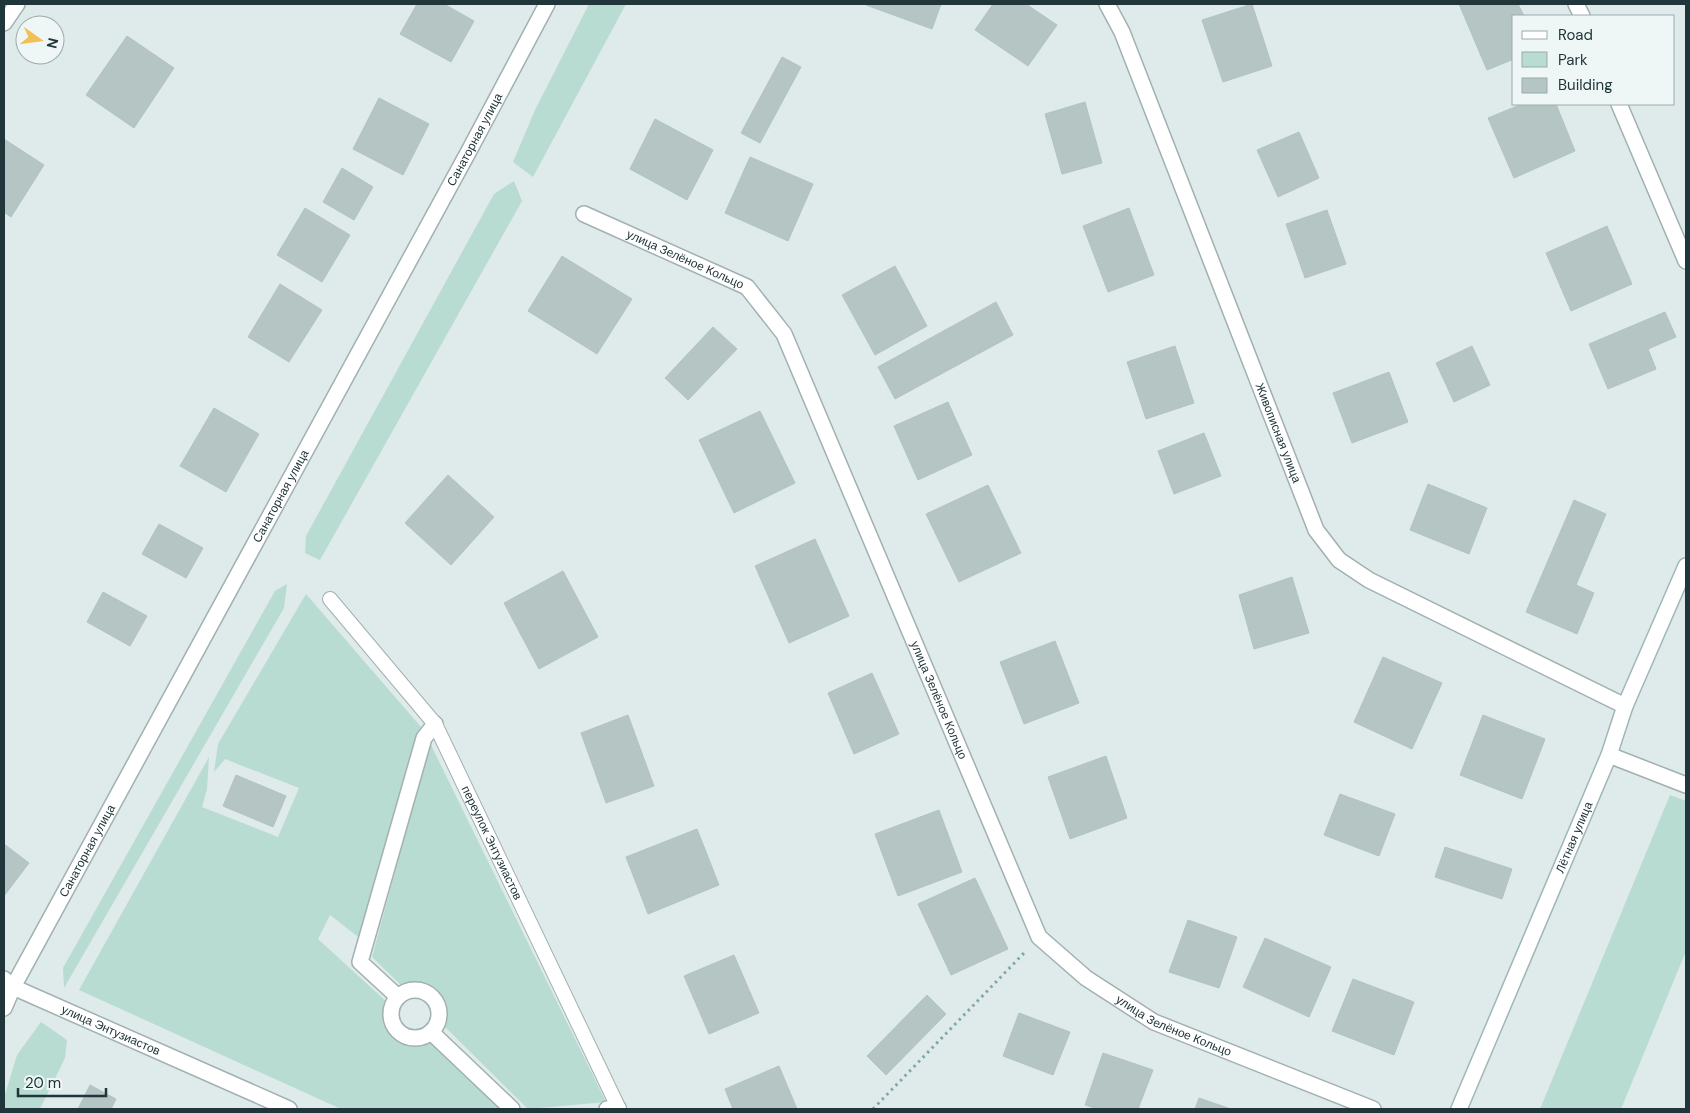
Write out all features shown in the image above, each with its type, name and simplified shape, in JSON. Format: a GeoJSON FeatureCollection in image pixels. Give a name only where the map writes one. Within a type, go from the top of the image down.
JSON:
{"type":"FeatureCollection","features":[{"type":"Feature","properties":{"kind":"street"},"geometry":{"type":"LineString","coordinates":[[4,23],[17,4]]}},
{"type":"Feature","properties":{"kind":"street","name":"Санаторная улица"},"geometry":{"type":"LineString","coordinates":[[4,1008],[8,983],[470,149],[546,4]]}},
{"type":"Feature","properties":{"kind":"street","name":"Живописная улица"},"geometry":{"type":"LineString","coordinates":[[1107,4],[1122,32],[1316,530],[1339,560],[1370,580],[1625,706]]}},
{"type":"Feature","properties":{"kind":"street"},"geometry":{"type":"LineString","coordinates":[[1619,105],[1686,261]]}},
{"type":"Feature","properties":{"kind":"street","name":"улица Зелёное Кольцо"},"geometry":{"type":"LineString","coordinates":[[584,214],[746,287],[784,334],[1039,937],[1086,978],[1154,1022],[1373,1109]]}},
{"type":"Feature","properties":{"kind":"street","name":"Лётная улица"},"geometry":{"type":"LineString","coordinates":[[1459,1109],[1609,755],[1625,706],[1686,566]]}},
{"type":"Feature","properties":{"kind":"street"},"geometry":{"type":"LineString","coordinates":[[398,997],[360,962],[424,738],[435,724]]}},
{"type":"Feature","properties":{"kind":"street"},"geometry":{"type":"LineString","coordinates":[[1609,755],[1686,785]]}},
{"type":"Feature","properties":{"kind":"street","name":"улица Энтузиастов"},"geometry":{"type":"LineString","coordinates":[[8,983],[289,1109]]}},
{"type":"Feature","properties":{"kind":"street"},"geometry":{"type":"LineString","coordinates":[[410,991],[422,991],[433,998],[439,1009],[439,1015],[438,1022],[431,1032],[418,1038],[404,1036],[393,1024],[392,1010],[398,997],[410,991]]}},
{"type":"Feature","properties":{"kind":"street"},"geometry":{"type":"LineString","coordinates":[[431,1032],[512,1109]]}},
{"type":"Feature","properties":{"kind":"lane","name":"переулок Энтузиастов"},"geometry":{"type":"LineString","coordinates":[[330,599],[435,724],[615,1109]]}},
{"type":"Feature","properties":{"kind":"path"},"geometry":{"type":"LineString","coordinates":[[873,1109],[1039,937]]}},
{"type":"Feature","properties":{"kind":"green space"},"geometry":{"type":"Polygon","coordinates":[[[589,4],[626,4],[533,177],[513,162],[535,110],[589,4]]]}},
{"type":"Feature","properties":{"kind":"green space"},"geometry":{"type":"Polygon","coordinates":[[[514,181],[522,201],[320,560],[305,553],[306,536],[494,194],[514,181]]]}},
{"type":"Feature","properties":{"kind":"green space"},"geometry":{"type":"Polygon","coordinates":[[[287,584],[284,608],[64,988],[63,968],[275,591],[287,584]]]}},
{"type":"Feature","properties":{"kind":"green space"},"geometry":{"type":"Polygon","coordinates":[[[306,594],[421,727],[362,940],[330,915],[318,939],[389,1004],[385,1016],[391,1032],[404,1041],[431,1042],[501,1109],[341,1109],[79,990],[209,757],[207,789],[202,807],[278,837],[299,788],[225,759],[214,772],[218,744],[306,594]]]}},
{"type":"Feature","properties":{"kind":"green space"},"geometry":{"type":"Polygon","coordinates":[[[430,743],[606,1102],[528,1109],[444,1026],[447,1009],[438,993],[424,984],[402,986],[372,957],[430,743]]]}},
{"type":"Feature","properties":{"kind":"green space"},"geometry":{"type":"Polygon","coordinates":[[[1670,795],[1686,801],[1686,951],[1621,1109],[1540,1109],[1670,795]]]}},
{"type":"Feature","properties":{"kind":"green space"},"geometry":{"type":"Polygon","coordinates":[[[41,1022],[67,1040],[65,1058],[40,1109],[4,1109],[4,1098],[17,1055],[41,1022]]]}},
{"type":"Feature","properties":{"kind":"building"},"geometry":{"type":"Polygon","coordinates":[[[417,4],[444,4],[474,21],[451,62],[400,34],[417,4]]]}},
{"type":"Feature","properties":{"kind":"building"},"geometry":{"type":"Polygon","coordinates":[[[867,4],[941,4],[932,29],[867,4]]]}},
{"type":"Feature","properties":{"kind":"building"},"geometry":{"type":"Polygon","coordinates":[[[993,4],[1026,4],[1057,25],[1028,66],[975,30],[993,4]]]}},
{"type":"Feature","properties":{"kind":"building"},"geometry":{"type":"Polygon","coordinates":[[[1252,4],[1272,66],[1223,82],[1202,20],[1252,4]]]}},
{"type":"Feature","properties":{"kind":"building"},"geometry":{"type":"Polygon","coordinates":[[[1459,4],[1518,4],[1524,15],[1512,15],[1512,60],[1487,70],[1459,4]]]}},
{"type":"Feature","properties":{"kind":"building"},"geometry":{"type":"Polygon","coordinates":[[[127,36],[174,68],[134,128],[86,95],[127,36]]]}},
{"type":"Feature","properties":{"kind":"building"},"geometry":{"type":"Polygon","coordinates":[[[782,57],[801,67],[760,143],[741,133],[782,57]]]}},
{"type":"Feature","properties":{"kind":"building"},"geometry":{"type":"Polygon","coordinates":[[[379,98],[429,124],[403,175],[353,149],[379,98]]]}},
{"type":"Feature","properties":{"kind":"building"},"geometry":{"type":"Polygon","coordinates":[[[1085,102],[1102,163],[1062,174],[1045,114],[1085,102]]]}},
{"type":"Feature","properties":{"kind":"building"},"geometry":{"type":"Polygon","coordinates":[[[1520,105],[1556,105],[1575,151],[1514,178],[1488,118],[1520,105]]]}},
{"type":"Feature","properties":{"kind":"building"},"geometry":{"type":"Polygon","coordinates":[[[655,119],[713,150],[687,200],[630,169],[655,119]]]}},
{"type":"Feature","properties":{"kind":"building"},"geometry":{"type":"Polygon","coordinates":[[[1299,132],[1319,178],[1278,197],[1257,150],[1299,132]]]}},
{"type":"Feature","properties":{"kind":"building"},"geometry":{"type":"Polygon","coordinates":[[[4,139],[44,165],[11,217],[4,212],[4,139]]]}},
{"type":"Feature","properties":{"kind":"building"},"geometry":{"type":"Polygon","coordinates":[[[750,157],[813,184],[788,241],[725,213],[750,157]]]}},
{"type":"Feature","properties":{"kind":"building"},"geometry":{"type":"Polygon","coordinates":[[[342,168],[373,187],[354,220],[323,202],[342,168]]]}},
{"type":"Feature","properties":{"kind":"building"},"geometry":{"type":"Polygon","coordinates":[[[305,208],[350,235],[322,282],[277,255],[305,208]]]}},
{"type":"Feature","properties":{"kind":"building"},"geometry":{"type":"Polygon","coordinates":[[[1129,208],[1154,275],[1108,292],[1083,226],[1129,208]]]}},
{"type":"Feature","properties":{"kind":"building"},"geometry":{"type":"Polygon","coordinates":[[[1327,210],[1346,264],[1305,278],[1286,224],[1327,210]]]}},
{"type":"Feature","properties":{"kind":"building"},"geometry":{"type":"Polygon","coordinates":[[[1607,226],[1632,284],[1571,311],[1546,253],[1607,226]]]}},
{"type":"Feature","properties":{"kind":"building"},"geometry":{"type":"Polygon","coordinates":[[[562,256],[632,299],[597,354],[528,311],[562,256]]]}},
{"type":"Feature","properties":{"kind":"building"},"geometry":{"type":"Polygon","coordinates":[[[895,266],[927,326],[875,355],[842,295],[895,266]]]}},
{"type":"Feature","properties":{"kind":"building"},"geometry":{"type":"Polygon","coordinates":[[[280,284],[322,310],[289,362],[248,337],[280,284]]]}},
{"type":"Feature","properties":{"kind":"building"},"geometry":{"type":"Polygon","coordinates":[[[996,302],[1013,335],[895,399],[878,367],[996,302]]]}},
{"type":"Feature","properties":{"kind":"building"},"geometry":{"type":"Polygon","coordinates":[[[1665,312],[1676,337],[1648,349],[1656,369],[1608,389],[1589,344],[1665,312]]]}},
{"type":"Feature","properties":{"kind":"building"},"geometry":{"type":"Polygon","coordinates":[[[713,327],[737,349],[688,400],[665,378],[713,327]]]}},
{"type":"Feature","properties":{"kind":"building"},"geometry":{"type":"Polygon","coordinates":[[[1175,346],[1194,403],[1146,419],[1127,362],[1175,346]]]}},
{"type":"Feature","properties":{"kind":"building"},"geometry":{"type":"Polygon","coordinates":[[[1472,346],[1490,385],[1454,402],[1436,363],[1472,346]]]}},
{"type":"Feature","properties":{"kind":"building"},"geometry":{"type":"Polygon","coordinates":[[[1389,372],[1408,422],[1352,443],[1333,393],[1389,372]]]}},
{"type":"Feature","properties":{"kind":"building"},"geometry":{"type":"Polygon","coordinates":[[[948,402],[972,455],[918,480],[894,426],[948,402]]]}},
{"type":"Feature","properties":{"kind":"building"},"geometry":{"type":"Polygon","coordinates":[[[214,408],[259,434],[226,492],[180,466],[214,408]]]}},
{"type":"Feature","properties":{"kind":"building"},"geometry":{"type":"Polygon","coordinates":[[[760,411],[795,483],[734,513],[699,440],[760,411]]]}},
{"type":"Feature","properties":{"kind":"building"},"geometry":{"type":"Polygon","coordinates":[[[1204,433],[1221,476],[1174,494],[1158,451],[1204,433]]]}},
{"type":"Feature","properties":{"kind":"building"},"geometry":{"type":"Polygon","coordinates":[[[448,475],[494,517],[451,565],[405,523],[448,475]]]}},
{"type":"Feature","properties":{"kind":"building"},"geometry":{"type":"Polygon","coordinates":[[[1428,484],[1487,508],[1469,554],[1410,530],[1428,484]]]}},
{"type":"Feature","properties":{"kind":"building"},"geometry":{"type":"Polygon","coordinates":[[[988,485],[1021,553],[959,582],[926,514],[988,485]]]}},
{"type":"Feature","properties":{"kind":"building"},"geometry":{"type":"Polygon","coordinates":[[[1574,500],[1606,514],[1576,585],[1594,593],[1577,634],[1526,612],[1574,500]]]}},
{"type":"Feature","properties":{"kind":"building"},"geometry":{"type":"Polygon","coordinates":[[[159,524],[203,548],[186,578],[142,554],[159,524]]]}},
{"type":"Feature","properties":{"kind":"building"},"geometry":{"type":"Polygon","coordinates":[[[815,539],[849,616],[789,643],[755,566],[815,539]]]}},
{"type":"Feature","properties":{"kind":"building"},"geometry":{"type":"Polygon","coordinates":[[[563,571],[598,637],[539,669],[504,603],[563,571]]]}},
{"type":"Feature","properties":{"kind":"building"},"geometry":{"type":"Polygon","coordinates":[[[1292,577],[1309,633],[1254,649],[1239,595],[1292,577]]]}},
{"type":"Feature","properties":{"kind":"building"},"geometry":{"type":"Polygon","coordinates":[[[103,592],[147,616],[130,646],[87,622],[103,592]]]}},
{"type":"Feature","properties":{"kind":"building"},"geometry":{"type":"Polygon","coordinates":[[[1055,641],[1079,703],[1024,724],[1000,662],[1055,641]]]}},
{"type":"Feature","properties":{"kind":"building"},"geometry":{"type":"Polygon","coordinates":[[[1383,657],[1442,683],[1412,749],[1354,722],[1383,657]]]}},
{"type":"Feature","properties":{"kind":"building"},"geometry":{"type":"Polygon","coordinates":[[[872,673],[899,734],[854,754],[828,693],[872,673]]]}},
{"type":"Feature","properties":{"kind":"building"},"geometry":{"type":"Polygon","coordinates":[[[628,715],[654,786],[606,803],[581,733],[628,715]]]}},
{"type":"Feature","properties":{"kind":"building"},"geometry":{"type":"Polygon","coordinates":[[[1483,715],[1545,739],[1522,799],[1460,775],[1483,715]]]}},
{"type":"Feature","properties":{"kind":"building"},"geometry":{"type":"Polygon","coordinates":[[[1106,756],[1127,818],[1070,839],[1048,777],[1106,756]]]}},
{"type":"Feature","properties":{"kind":"building"},"geometry":{"type":"Polygon","coordinates":[[[236,775],[286,796],[273,827],[223,806],[236,775]]]}},
{"type":"Feature","properties":{"kind":"building"},"geometry":{"type":"Polygon","coordinates":[[[1340,794],[1395,814],[1379,856],[1324,835],[1340,794]]]}},
{"type":"Feature","properties":{"kind":"building"},"geometry":{"type":"Polygon","coordinates":[[[939,810],[962,872],[898,896],[875,834],[939,810]]]}},
{"type":"Feature","properties":{"kind":"building"},"geometry":{"type":"Polygon","coordinates":[[[697,829],[719,885],[648,914],[626,857],[697,829]]]}},
{"type":"Feature","properties":{"kind":"building"},"geometry":{"type":"Polygon","coordinates":[[[4,844],[29,863],[4,896],[4,844]]]}},
{"type":"Feature","properties":{"kind":"building"},"geometry":{"type":"Polygon","coordinates":[[[1445,847],[1512,869],[1502,899],[1435,877],[1445,847]]]}},
{"type":"Feature","properties":{"kind":"building"},"geometry":{"type":"Polygon","coordinates":[[[975,878],[1008,949],[951,975],[918,904],[975,878]]]}},
{"type":"Feature","properties":{"kind":"building"},"geometry":{"type":"Polygon","coordinates":[[[1188,920],[1237,937],[1219,988],[1169,972],[1188,920]]]}},
{"type":"Feature","properties":{"kind":"building"},"geometry":{"type":"Polygon","coordinates":[[[1265,938],[1331,967],[1309,1017],[1243,987],[1265,938]]]}},
{"type":"Feature","properties":{"kind":"building"},"geometry":{"type":"Polygon","coordinates":[[[734,955],[759,1013],[709,1034],[684,976],[734,955]]]}},
{"type":"Feature","properties":{"kind":"building"},"geometry":{"type":"Polygon","coordinates":[[[1353,979],[1414,1002],[1394,1055],[1332,1031],[1353,979]]]}},
{"type":"Feature","properties":{"kind":"building"},"geometry":{"type":"Polygon","coordinates":[[[927,995],[946,1014],[886,1075],[867,1056],[927,995]]]}},
{"type":"Feature","properties":{"kind":"building"},"geometry":{"type":"Polygon","coordinates":[[[1019,1013],[1070,1032],[1053,1075],[1003,1056],[1019,1013]]]}},
{"type":"Feature","properties":{"kind":"building"},"geometry":{"type":"Polygon","coordinates":[[[1103,1053],[1153,1070],[1138,1109],[1098,1109],[1085,1105],[1103,1053]]]}},
{"type":"Feature","properties":{"kind":"building"},"geometry":{"type":"Polygon","coordinates":[[[779,1066],[797,1109],[733,1109],[725,1089],[779,1066]]]}},
{"type":"Feature","properties":{"kind":"building"},"geometry":{"type":"Polygon","coordinates":[[[90,1085],[116,1099],[111,1109],[78,1109],[90,1085]]]}},
{"type":"Feature","properties":{"kind":"building"},"geometry":{"type":"Polygon","coordinates":[[[1199,1098],[1231,1109],[1195,1109],[1199,1098]]]}}]}
